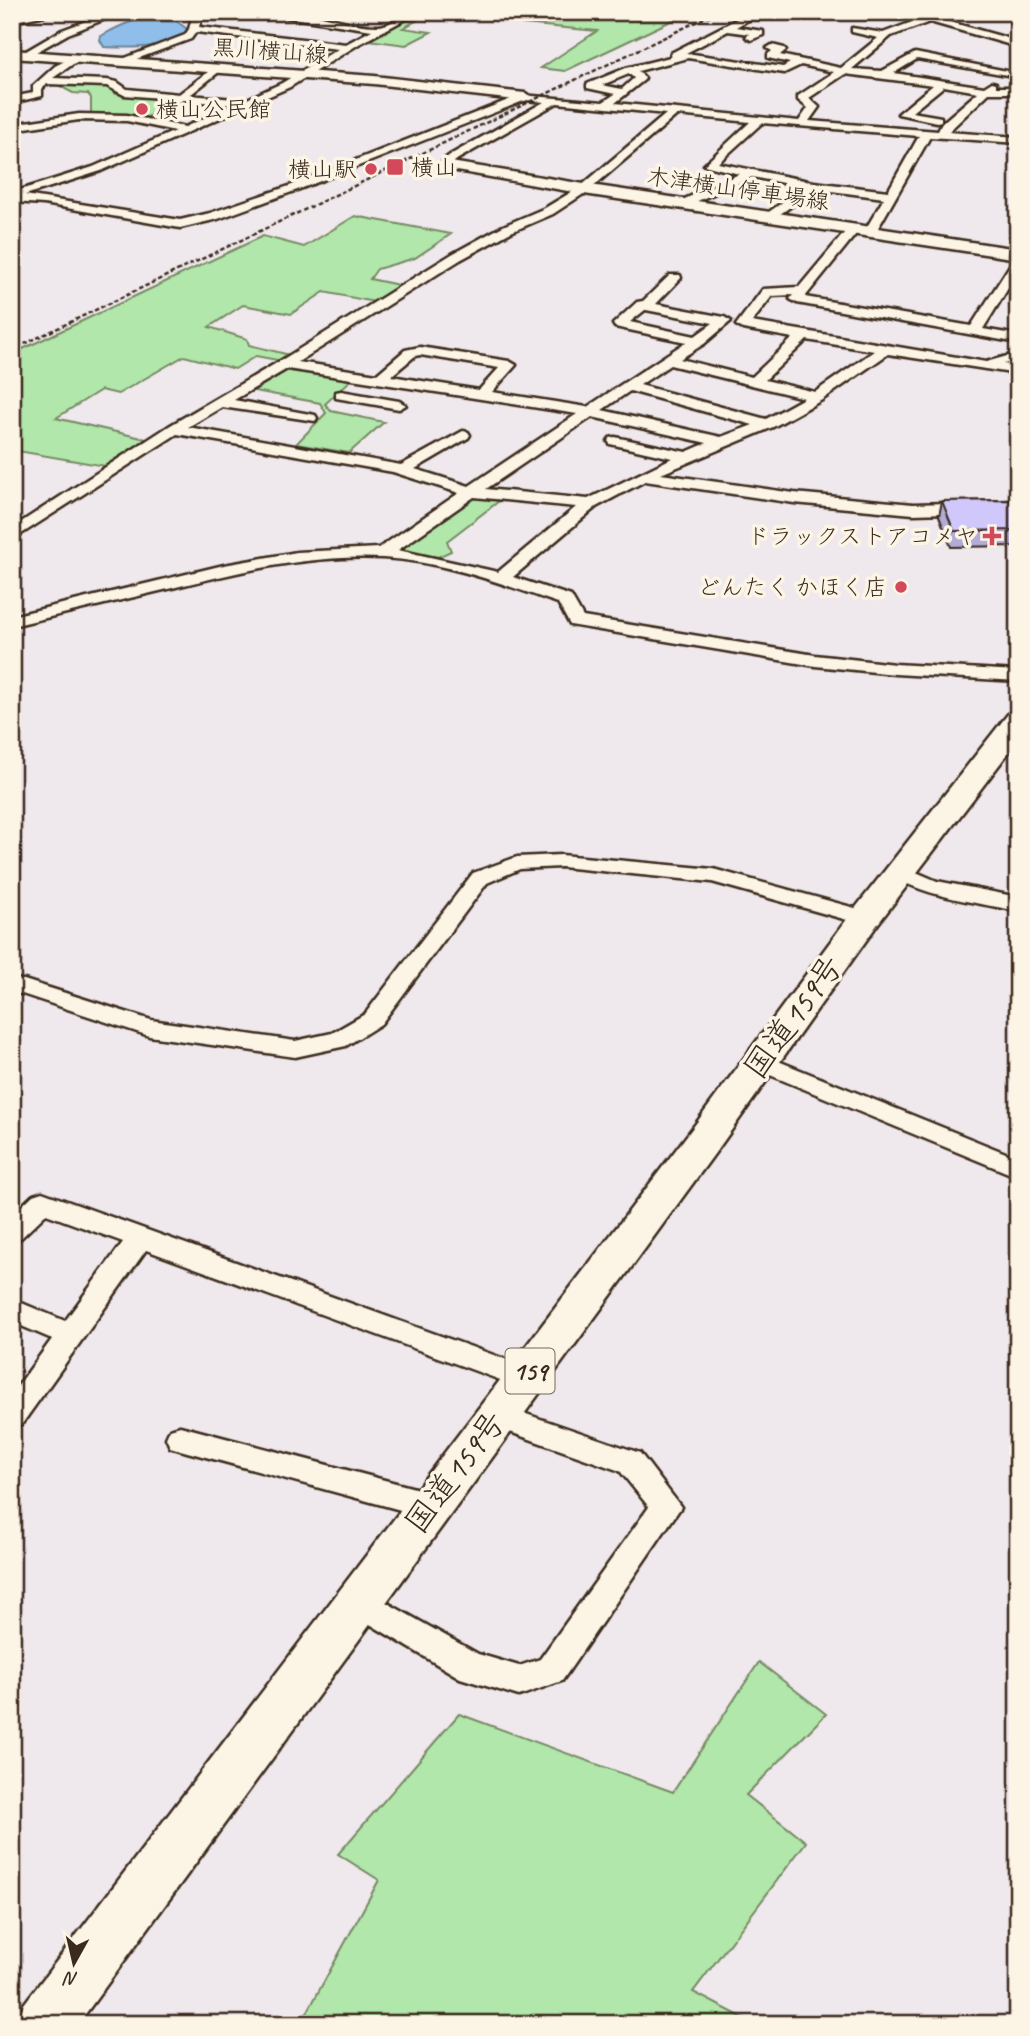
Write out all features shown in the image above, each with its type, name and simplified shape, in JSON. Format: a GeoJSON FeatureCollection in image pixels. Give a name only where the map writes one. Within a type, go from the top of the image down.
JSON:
{"type":"FeatureCollection","features":[{"type":"Feature","properties":{"kind":"highway","name":"国道159号"},"geometry":{"type":"LineString","coordinates":[[44,2024],[761,1062],[865,918],[1018,720]]}},
{"type":"Feature","properties":{"kind":"main road","name":"黒川横山線"},"geometry":{"type":"LineString","coordinates":[[19,54],[300,76],[374,79],[525,97]]}},
{"type":"Feature","properties":{"kind":"main road","name":"木津横山停車場線"},"geometry":{"type":"LineString","coordinates":[[451,166],[584,189],[1018,254]]}},
{"type":"Feature","properties":{"kind":"street"},"geometry":{"type":"LineString","coordinates":[[12,19],[56,12]]}},
{"type":"Feature","properties":{"kind":"street"},"geometry":{"type":"LineString","coordinates":[[19,54],[65,32],[119,12]]}},
{"type":"Feature","properties":{"kind":"street"},"geometry":{"type":"LineString","coordinates":[[117,63],[188,37],[194,29],[198,12]]}},
{"type":"Feature","properties":{"kind":"street"},"geometry":{"type":"LineString","coordinates":[[15,194],[97,169],[245,103],[300,76],[415,12]]}},
{"type":"Feature","properties":{"kind":"street"},"geometry":{"type":"LineString","coordinates":[[662,61],[748,17],[745,12]]}},
{"type":"Feature","properties":{"kind":"street"},"geometry":{"type":"LineString","coordinates":[[905,12],[1018,44]]}},
{"type":"Feature","properties":{"kind":"street"},"geometry":{"type":"LineString","coordinates":[[270,14],[383,29]]}},
{"type":"Feature","properties":{"kind":"street"},"geometry":{"type":"LineString","coordinates":[[802,124],[814,107],[802,98],[888,36],[930,19]]}},
{"type":"Feature","properties":{"kind":"street"},"geometry":{"type":"LineString","coordinates":[[727,28],[760,33],[751,37]]}},
{"type":"Feature","properties":{"kind":"street"},"geometry":{"type":"LineString","coordinates":[[194,29],[348,47]]}},
{"type":"Feature","properties":{"kind":"street"},"geometry":{"type":"LineString","coordinates":[[855,30],[888,36]]}},
{"type":"Feature","properties":{"kind":"street"},"geometry":{"type":"LineString","coordinates":[[772,48],[781,50],[771,56],[843,71],[884,74],[986,90],[1018,90]]}},
{"type":"Feature","properties":{"kind":"street"},"geometry":{"type":"LineString","coordinates":[[624,92],[591,86],[630,70],[688,55],[784,70],[799,62]]}},
{"type":"Feature","properties":{"kind":"street"},"geometry":{"type":"LineString","coordinates":[[884,74],[915,56],[1007,72]]}},
{"type":"Feature","properties":{"kind":"street"},"geometry":{"type":"LineString","coordinates":[[12,100],[38,94],[37,88],[44,81],[58,68],[74,60]]}},
{"type":"Feature","properties":{"kind":"street"},"geometry":{"type":"LineString","coordinates":[[942,133],[950,121],[1018,62]]}},
{"type":"Feature","properties":{"kind":"street"},"geometry":{"type":"LineString","coordinates":[[171,105],[216,69]]}},
{"type":"Feature","properties":{"kind":"street"},"geometry":{"type":"LineString","coordinates":[[605,105],[640,78],[630,70]]}},
{"type":"Feature","properties":{"kind":"street"},"geometry":{"type":"LineString","coordinates":[[44,81],[107,83],[114,84],[124,92],[245,103]]}},
{"type":"Feature","properties":{"kind":"street"},"geometry":{"type":"LineString","coordinates":[[942,83],[903,114],[950,121]]}},
{"type":"Feature","properties":{"kind":"street"},"geometry":{"type":"LineString","coordinates":[[15,194],[180,224],[214,216],[296,187],[525,97],[802,124],[1018,140]]}},
{"type":"Feature","properties":{"kind":"street"},"geometry":{"type":"LineString","coordinates":[[451,166],[447,162],[454,156],[555,100]]}},
{"type":"Feature","properties":{"kind":"street"},"geometry":{"type":"LineString","coordinates":[[12,535],[174,429],[285,364],[456,257],[507,229],[549,211],[584,189],[674,112]]}},
{"type":"Feature","properties":{"kind":"street"},"geometry":{"type":"LineString","coordinates":[[147,122],[161,114]]}},
{"type":"Feature","properties":{"kind":"street"},"geometry":{"type":"LineString","coordinates":[[12,127],[79,117],[127,118],[185,130]]}},
{"type":"Feature","properties":{"kind":"street"},"geometry":{"type":"LineString","coordinates":[[759,120],[710,165],[814,185],[891,195]]}},
{"type":"Feature","properties":{"kind":"street"},"geometry":{"type":"LineString","coordinates":[[927,132],[891,195],[797,299],[1018,339]]}},
{"type":"Feature","properties":{"kind":"street"},"geometry":{"type":"LineString","coordinates":[[682,204],[751,173]]}},
{"type":"Feature","properties":{"kind":"street"},"geometry":{"type":"LineString","coordinates":[[770,217],[814,185]]}},
{"type":"Feature","properties":{"kind":"street"},"geometry":{"type":"LineString","coordinates":[[974,332],[1018,262]]}},
{"type":"Feature","properties":{"kind":"street"},"geometry":{"type":"LineString","coordinates":[[646,306],[675,278]]}},
{"type":"Feature","properties":{"kind":"street"},"geometry":{"type":"LineString","coordinates":[[743,325],[768,292],[803,291]]}},
{"type":"Feature","properties":{"kind":"street"},"geometry":{"type":"LineString","coordinates":[[699,341],[620,324],[642,305],[885,350],[1018,370]]}},
{"type":"Feature","properties":{"kind":"street"},"geometry":{"type":"LineString","coordinates":[[383,553],[628,386],[671,361],[723,321]]}},
{"type":"Feature","properties":{"kind":"street"},"geometry":{"type":"LineString","coordinates":[[755,382],[804,335]]}},
{"type":"Feature","properties":{"kind":"street"},"geometry":{"type":"LineString","coordinates":[[503,577],[590,503],[643,475],[768,424],[817,397],[885,350]]}},
{"type":"Feature","properties":{"kind":"street"},"geometry":{"type":"LineString","coordinates":[[380,379],[410,353],[419,351],[509,365],[482,395]]}},
{"type":"Feature","properties":{"kind":"street"},"geometry":{"type":"LineString","coordinates":[[989,366],[1018,358]]}},
{"type":"Feature","properties":{"kind":"street"},"geometry":{"type":"LineString","coordinates":[[671,361],[817,397]]}},
{"type":"Feature","properties":{"kind":"street"},"geometry":{"type":"LineString","coordinates":[[285,364],[590,412],[722,442]]}},
{"type":"Feature","properties":{"kind":"street"},"geometry":{"type":"LineString","coordinates":[[341,395],[394,409],[418,385]]}},
{"type":"Feature","properties":{"kind":"street"},"geometry":{"type":"LineString","coordinates":[[628,386],[768,424]]}},
{"type":"Feature","properties":{"kind":"street"},"geometry":{"type":"LineString","coordinates":[[220,402],[310,418]]}},
{"type":"Feature","properties":{"kind":"street"},"geometry":{"type":"LineString","coordinates":[[174,429],[327,454],[403,470],[471,492],[590,503]]}},
{"type":"Feature","properties":{"kind":"street"},"geometry":{"type":"LineString","coordinates":[[403,470],[463,435]]}},
{"type":"Feature","properties":{"kind":"street"},"geometry":{"type":"LineString","coordinates":[[615,441],[687,457]]}},
{"type":"Feature","properties":{"kind":"street"},"geometry":{"type":"LineString","coordinates":[[643,475],[794,498],[913,509],[1018,506]]}},
{"type":"Feature","properties":{"kind":"street"},"geometry":{"type":"LineString","coordinates":[[12,621],[224,570],[297,556],[383,553],[424,558],[503,577],[565,600],[576,621],[723,648],[828,662],[894,669],[1018,676]]}},
{"type":"Feature","properties":{"kind":"street"},"geometry":{"type":"LineString","coordinates":[[12,986],[24,987],[149,1028],[295,1049],[338,1040],[373,1019],[480,878],[517,863],[561,861],[713,876],[865,918]]}},
{"type":"Feature","properties":{"kind":"street"},"geometry":{"type":"LineString","coordinates":[[902,872],[931,886],[1018,904]]}},
{"type":"Feature","properties":{"kind":"street"},"geometry":{"type":"LineString","coordinates":[[761,1062],[1018,1168]]}},
{"type":"Feature","properties":{"kind":"street"},"geometry":{"type":"LineString","coordinates":[[12,1231],[41,1202],[525,1378]]}},
{"type":"Feature","properties":{"kind":"street"},"geometry":{"type":"LineString","coordinates":[[12,1416],[141,1237]]}},
{"type":"Feature","properties":{"kind":"street"},"geometry":{"type":"LineString","coordinates":[[12,1310],[71,1335]]}},
{"type":"Feature","properties":{"kind":"street"},"geometry":{"type":"LineString","coordinates":[[359,1601],[471,1667],[519,1681],[551,1670],[666,1507],[630,1462],[497,1416]]}},
{"type":"Feature","properties":{"kind":"street"},"geometry":{"type":"LineString","coordinates":[[180,1438],[430,1505]]}},
{"type":"Feature","properties":{"kind":"green space"},"geometry":{"type":"Polygon","coordinates":[[[511,12],[690,12],[565,71],[541,68],[597,31],[524,24],[534,19],[503,15],[511,12]]]}},
{"type":"Feature","properties":{"kind":"green space"},"geometry":{"type":"Polygon","coordinates":[[[405,20],[416,21],[403,28],[431,32],[406,45],[368,40],[405,20]]]}},
{"type":"Feature","properties":{"kind":"green space"},"geometry":{"type":"Polygon","coordinates":[[[54,83],[104,85],[116,94],[170,98],[144,120],[91,115],[91,98],[88,94],[73,93],[54,83]]]}},
{"type":"Feature","properties":{"kind":"green space"},"geometry":{"type":"Polygon","coordinates":[[[355,216],[451,234],[415,258],[377,269],[370,279],[399,285],[374,302],[324,292],[291,314],[243,305],[209,327],[247,339],[249,345],[290,355],[282,361],[256,356],[235,369],[184,356],[118,394],[101,390],[56,418],[146,439],[105,466],[12,450],[12,354],[263,236],[304,247],[355,216]]]}},
{"type":"Feature","properties":{"kind":"green space"},"geometry":{"type":"Polygon","coordinates":[[[284,368],[352,379],[325,404],[331,411],[384,422],[349,453],[296,444],[326,413],[320,403],[249,390],[284,368]]]}},
{"type":"Feature","properties":{"kind":"green space"},"geometry":{"type":"Polygon","coordinates":[[[470,494],[503,498],[447,541],[451,551],[438,557],[393,551],[470,494]]]}},
{"type":"Feature","properties":{"kind":"green space"},"geometry":{"type":"Polygon","coordinates":[[[759,1662],[826,1714],[746,1795],[806,1842],[693,1992],[755,2024],[301,2024],[379,1880],[338,1854],[459,1714],[673,1792],[759,1662]]]}},
{"type":"Feature","properties":{"kind":"water"},"geometry":{"type":"Polygon","coordinates":[[[168,15],[190,31],[160,45],[104,47],[100,40],[101,36],[125,24],[168,15]]]}},
{"type":"Feature","properties":{"kind":"building"},"geometry":{"type":"Polygon","coordinates":[[[1018,500],[1018,530],[954,531],[942,501],[1018,500]]]}},
{"type":"Feature","properties":{"kind":"railway"},"geometry":{"type":"LineString","coordinates":[[12,350],[717,12]]}},
{"type":"Feature","properties":{"kind":"place","name":"横山公民館"},"geometry":{"type":"Point","coordinates":[142,109]}},
{"type":"Feature","properties":{"kind":"place","name":"横山"},"geometry":{"type":"Point","coordinates":[395,167]}},
{"type":"Feature","properties":{"kind":"place","name":"横山駅"},"geometry":{"type":"Point","coordinates":[371,169]}},
{"type":"Feature","properties":{"kind":"place","name":"ドラックストアコメヤ"},"geometry":{"type":"Point","coordinates":[992,536]}},
{"type":"Feature","properties":{"kind":"place","name":"どんたく かほく店"},"geometry":{"type":"Point","coordinates":[901,587]}}]}
